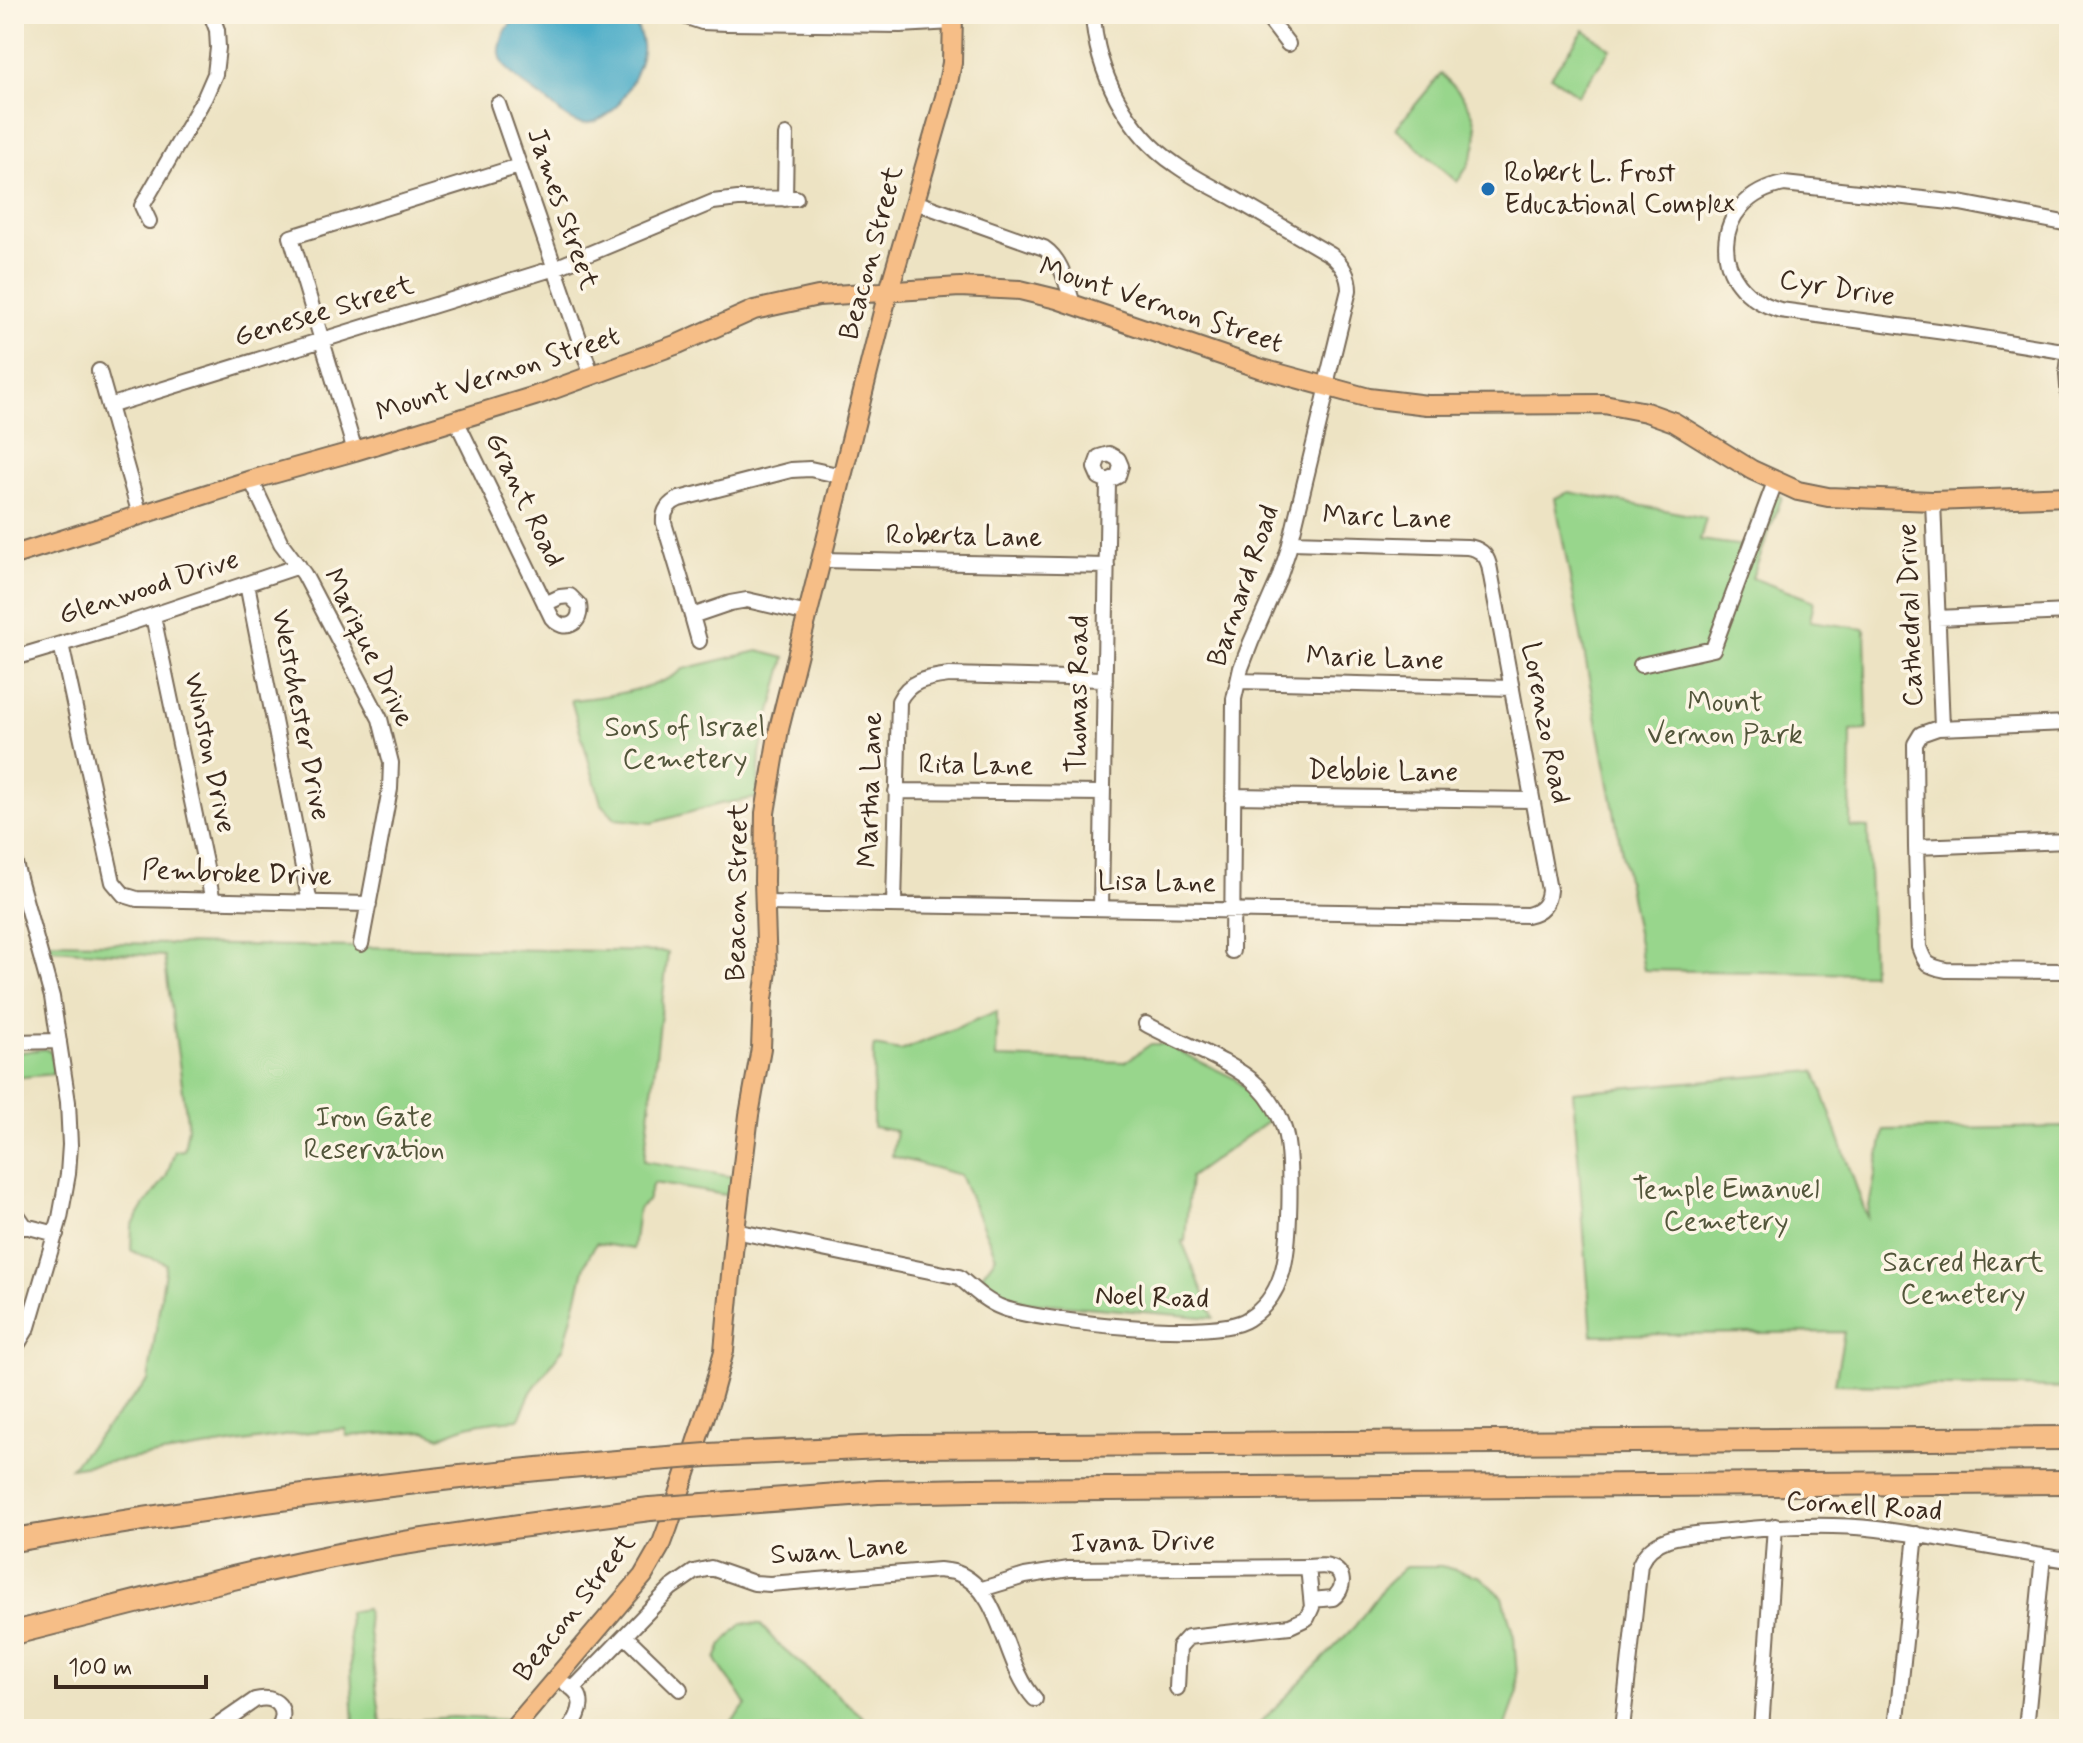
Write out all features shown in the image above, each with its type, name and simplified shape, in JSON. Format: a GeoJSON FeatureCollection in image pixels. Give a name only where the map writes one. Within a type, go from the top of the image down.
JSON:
{"type":"FeatureCollection","features":[{"type":"Feature","properties":{"kind":"highway"},"geometry":{"type":"LineString","coordinates":[[14,1540],[161,1515],[374,1486],[707,1455],[903,1446],[2069,1438]]}},
{"type":"Feature","properties":{"kind":"highway"},"geometry":{"type":"LineString","coordinates":[[14,1633],[258,1572],[384,1546],[512,1525],[650,1509],[863,1493],[2069,1482]]}},
{"type":"Feature","properties":{"kind":"main road","name":"Beacon Street"},"geometry":{"type":"LineString","coordinates":[[513,1729],[643,1576],[662,1543],[724,1351],[749,1115],[761,1048],[767,971],[765,813],[779,729],[889,290],[949,80],[953,18]]}},
{"type":"Feature","properties":{"kind":"main road","name":"Mount Vernon Street"},"geometry":{"type":"LineString","coordinates":[[14,555],[251,480],[535,396],[689,340],[754,310],[818,296],[960,287],[1029,291],[1259,368],[1369,398],[1427,405],[1604,404],[1646,412],[1693,432],[1775,482],[1828,497],[1933,501],[2069,496]]}},
{"type":"Feature","properties":{"kind":"street"},"geometry":{"type":"LineString","coordinates":[[149,221],[142,206],[215,74],[217,30],[211,14]]}},
{"type":"Feature","properties":{"kind":"street"},"geometry":{"type":"LineString","coordinates":[[678,14],[702,22],[727,23],[900,25],[953,18]]}},
{"type":"Feature","properties":{"kind":"street","name":"Barnard Road"},"geometry":{"type":"LineString","coordinates":[[1093,14],[1108,79],[1142,136],[1175,165],[1331,255],[1339,261],[1349,281],[1291,542],[1251,642],[1234,699],[1232,951]]}},
{"type":"Feature","properties":{"kind":"street"},"geometry":{"type":"LineString","coordinates":[[1265,14],[1288,44]]}},
{"type":"Feature","properties":{"kind":"street","name":"James Street"},"geometry":{"type":"LineString","coordinates":[[498,104],[592,376]]}},
{"type":"Feature","properties":{"kind":"street","name":"Genesee Street"},"geometry":{"type":"LineString","coordinates":[[109,406],[555,268],[713,202],[790,198],[786,135]]}},
{"type":"Feature","properties":{"kind":"street"},"geometry":{"type":"LineString","coordinates":[[355,451],[291,237],[519,166]]}},
{"type":"Feature","properties":{"kind":"street","name":"Cyr Drive"},"geometry":{"type":"LineString","coordinates":[[2069,224],[1960,203],[1784,184],[1757,192],[1736,211],[1726,237],[1726,252],[1734,279],[1753,299],[1766,306],[1952,333],[2069,355]]}},
{"type":"Feature","properties":{"kind":"street"},"geometry":{"type":"LineString","coordinates":[[915,202],[1044,248],[1053,254],[1059,264],[1073,304]]}},
{"type":"Feature","properties":{"kind":"street"},"geometry":{"type":"LineString","coordinates":[[2069,355],[2069,399]]}},
{"type":"Feature","properties":{"kind":"street"},"geometry":{"type":"LineString","coordinates":[[99,371],[140,515]]}},
{"type":"Feature","properties":{"kind":"street","name":"Grant Road"},"geometry":{"type":"LineString","coordinates":[[456,420],[545,604]]}},
{"type":"Feature","properties":{"kind":"street"},"geometry":{"type":"LineString","coordinates":[[699,641],[664,523],[664,515],[670,505],[679,499],[791,470],[810,469],[842,476]]}},
{"type":"Feature","properties":{"kind":"street","name":"Marique Drive"},"geometry":{"type":"LineString","coordinates":[[251,480],[281,543],[299,566],[335,631],[380,719],[387,743],[391,763],[390,789],[361,944]]}},
{"type":"Feature","properties":{"kind":"street","name":"Thomas Road"},"geometry":{"type":"LineString","coordinates":[[1101,908],[1108,481]]}},
{"type":"Feature","properties":{"kind":"street"},"geometry":{"type":"LineString","coordinates":[[1641,665],[1713,649],[1775,482]]}},
{"type":"Feature","properties":{"kind":"street","name":"Cathedral Drive"},"geometry":{"type":"LineString","coordinates":[[1933,501],[1942,728]]}},
{"type":"Feature","properties":{"kind":"street","name":"Marc Lane"},"geometry":{"type":"LineString","coordinates":[[1291,542],[1467,547],[1481,551]]}},
{"type":"Feature","properties":{"kind":"street","name":"Lorenzo Road"},"geometry":{"type":"LineString","coordinates":[[1481,551],[1489,565],[1549,890],[1545,906]]}},
{"type":"Feature","properties":{"kind":"street","name":"Roberta Lane"},"geometry":{"type":"LineString","coordinates":[[821,560],[1107,566]]}},
{"type":"Feature","properties":{"kind":"street","name":"Glenwood Drive"},"geometry":{"type":"LineString","coordinates":[[14,658],[153,616],[299,566]]}},
{"type":"Feature","properties":{"kind":"street","name":"Westchester Drive"},"geometry":{"type":"LineString","coordinates":[[247,584],[310,903]]}},
{"type":"Feature","properties":{"kind":"street"},"geometry":{"type":"LineString","coordinates":[[692,616],[747,600],[808,614]]}},
{"type":"Feature","properties":{"kind":"street"},"geometry":{"type":"LineString","coordinates":[[1937,618],[2069,612]]}},
{"type":"Feature","properties":{"kind":"street","name":"Winston Drive"},"geometry":{"type":"LineString","coordinates":[[153,616],[213,901]]}},
{"type":"Feature","properties":{"kind":"street","name":"Pembroke Drive"},"geometry":{"type":"LineString","coordinates":[[61,644],[115,886],[124,895],[137,899],[369,904]]}},
{"type":"Feature","properties":{"kind":"street","name":"Martha Lane"},"geometry":{"type":"LineString","coordinates":[[894,905],[899,701],[909,685],[930,677],[949,675],[1105,679]]}},
{"type":"Feature","properties":{"kind":"street","name":"Marie Lane"},"geometry":{"type":"LineString","coordinates":[[1238,681],[1512,688]]}},
{"type":"Feature","properties":{"kind":"street"},"geometry":{"type":"LineString","coordinates":[[2069,723],[1931,729],[1921,734],[1915,744],[1919,947],[1923,959],[1930,967],[1946,970],[2069,971]]}},
{"type":"Feature","properties":{"kind":"street","name":"Rita Lane"},"geometry":{"type":"LineString","coordinates":[[896,791],[1103,793]]}},
{"type":"Feature","properties":{"kind":"street","name":"Debbie Lane"},"geometry":{"type":"LineString","coordinates":[[1233,796],[1532,800]]}},
{"type":"Feature","properties":{"kind":"street"},"geometry":{"type":"LineString","coordinates":[[1916,847],[2069,841]]}},
{"type":"Feature","properties":{"kind":"street"},"geometry":{"type":"LineString","coordinates":[[14,860],[52,997],[68,1102],[70,1145],[68,1174],[56,1234],[28,1327],[14,1350]]}},
{"type":"Feature","properties":{"kind":"street","name":"Lisa Lane"},"geometry":{"type":"LineString","coordinates":[[765,903],[1527,915],[1545,906]]}},
{"type":"Feature","properties":{"kind":"street","name":"Noel Road"},"geometry":{"type":"LineString","coordinates":[[735,1231],[959,1277],[983,1298],[1002,1308],[1038,1317],[1180,1330],[1219,1328],[1246,1321],[1273,1294],[1282,1274],[1289,1192],[1285,1132],[1274,1106],[1256,1084],[1230,1066],[1146,1024]]}},
{"type":"Feature","properties":{"kind":"street"},"geometry":{"type":"LineString","coordinates":[[14,1042],[59,1041]]}},
{"type":"Feature","properties":{"kind":"street"},"geometry":{"type":"LineString","coordinates":[[14,1210],[19,1229],[56,1234]]}},
{"type":"Feature","properties":{"kind":"street"},"geometry":{"type":"LineString","coordinates":[[1761,1729],[1775,1526]]}},
{"type":"Feature","properties":{"kind":"street","name":"Cornell Road"},"geometry":{"type":"LineString","coordinates":[[1622,1729],[1640,1564],[1655,1544],[1686,1535],[1775,1526],[1853,1527],[1916,1534],[2069,1560]]}},
{"type":"Feature","properties":{"kind":"street"},"geometry":{"type":"LineString","coordinates":[[1896,1729],[1916,1534]]}},
{"type":"Feature","properties":{"kind":"street"},"geometry":{"type":"LineString","coordinates":[[2026,1729],[2043,1556]]}},
{"type":"Feature","properties":{"kind":"street"},"geometry":{"type":"LineString","coordinates":[[1308,1567],[1312,1600]]}},
{"type":"Feature","properties":{"kind":"street","name":"Ivana Drive"},"geometry":{"type":"LineString","coordinates":[[982,1589],[1025,1576],[1069,1569],[1331,1567],[1337,1571],[1342,1580],[1341,1591],[1333,1598],[1312,1600],[1307,1618],[1296,1624],[1188,1637],[1179,1647],[1177,1688]]}},
{"type":"Feature","properties":{"kind":"street","name":"Swan Lane"},"geometry":{"type":"LineString","coordinates":[[574,1688],[681,1580],[694,1572],[711,1568],[754,1583],[770,1584],[939,1570],[957,1573],[982,1589]]}},
{"type":"Feature","properties":{"kind":"street"},"geometry":{"type":"LineString","coordinates":[[982,1589],[1020,1679],[1035,1699]]}},
{"type":"Feature","properties":{"kind":"street"},"geometry":{"type":"LineString","coordinates":[[625,1636],[680,1689]]}},
{"type":"Feature","properties":{"kind":"street"},"geometry":{"type":"LineString","coordinates":[[556,1679],[574,1688],[581,1700],[581,1710],[570,1729]]}},
{"type":"Feature","properties":{"kind":"street"},"geometry":{"type":"LineString","coordinates":[[213,1729],[255,1700],[267,1698],[278,1704],[282,1711],[283,1719],[278,1729]]}},
{"type":"Feature","properties":{"kind":"green space"},"geometry":{"type":"Polygon","coordinates":[[[1584,30],[1611,49],[1578,95],[1551,76],[1584,30]]]}},
{"type":"Feature","properties":{"kind":"green space"},"geometry":{"type":"Polygon","coordinates":[[[1441,74],[1464,99],[1476,124],[1474,152],[1457,182],[1396,128],[1441,74]]]}},
{"type":"Feature","properties":{"kind":"green space","name":"Mount Vernon Park"},"geometry":{"type":"Polygon","coordinates":[[[1763,487],[1782,497],[1752,578],[1814,601],[1810,621],[1865,629],[1867,730],[1851,731],[1850,827],[1868,828],[1872,974],[1644,970],[1555,498],[1569,492],[1706,518],[1700,540],[1744,546],[1763,487]]]}},
{"type":"Feature","properties":{"kind":"green space","name":"Sons of Israel Cemetery"},"geometry":{"type":"Polygon","coordinates":[[[758,651],[785,658],[760,753],[757,798],[720,804],[652,823],[616,819],[601,803],[571,700],[646,687],[683,669],[758,651]]]}},
{"type":"Feature","properties":{"kind":"green space","name":"Iron Gate Reservation"},"geometry":{"type":"Polygon","coordinates":[[[50,942],[668,952],[644,1161],[734,1177],[732,1196],[653,1183],[647,1201],[638,1209],[633,1249],[596,1243],[586,1262],[564,1347],[531,1392],[519,1419],[478,1424],[440,1437],[426,1431],[347,1436],[345,1429],[310,1432],[70,1468],[148,1381],[166,1264],[131,1250],[132,1226],[166,1177],[175,1151],[184,1150],[188,1127],[164,956],[51,949],[50,942]]]}},
{"type":"Feature","properties":{"kind":"green space"},"geometry":{"type":"Polygon","coordinates":[[[997,1011],[996,1058],[1125,1062],[1151,1044],[1164,1044],[1234,1078],[1255,1098],[1270,1120],[1190,1177],[1185,1241],[1182,1241],[1214,1318],[1028,1302],[1009,1295],[982,1275],[996,1256],[960,1175],[892,1156],[896,1131],[873,1127],[874,1046],[901,1051],[997,1011]]]}},
{"type":"Feature","properties":{"kind":"green space"},"geometry":{"type":"Polygon","coordinates":[[[45,1049],[51,1052],[54,1074],[14,1078],[14,1053],[45,1049]]]}},
{"type":"Feature","properties":{"kind":"green space"},"geometry":{"type":"Polygon","coordinates":[[[1815,1071],[1867,1217],[1884,1130],[2069,1127],[2069,1388],[1835,1384],[1844,1332],[1592,1335],[1573,1092],[1815,1071]]]}},
{"type":"Feature","properties":{"kind":"green space"},"geometry":{"type":"Polygon","coordinates":[[[1406,1566],[1441,1566],[1481,1577],[1503,1597],[1514,1637],[1518,1691],[1505,1729],[1254,1729],[1354,1627],[1385,1586],[1406,1566]]]}},
{"type":"Feature","properties":{"kind":"green space"},"geometry":{"type":"Polygon","coordinates":[[[366,1609],[381,1723],[452,1717],[507,1720],[499,1729],[457,1726],[350,1729],[354,1725],[348,1612],[366,1609]]]}},
{"type":"Feature","properties":{"kind":"green space"},"geometry":{"type":"Polygon","coordinates":[[[742,1623],[760,1624],[776,1642],[877,1729],[725,1729],[746,1705],[716,1659],[722,1645],[742,1623]]]}},
{"type":"Feature","properties":{"kind":"water"},"geometry":{"type":"Polygon","coordinates":[[[523,14],[631,14],[642,41],[642,56],[628,90],[604,118],[589,123],[573,121],[506,68],[500,54],[502,40],[510,24],[523,14]]]}},
{"type":"Feature","properties":{"kind":"place","name":"Robert L. Frost Educational Complex"},"geometry":{"type":"Point","coordinates":[1488,189]}},
{"type":"Feature","properties":{"kind":"park label","name":"Temple Emanuel Cemetery"},"geometry":{"type":"Point","coordinates":[1726,1206]}},
{"type":"Feature","properties":{"kind":"park label","name":"Sacred Heart Cemetery"},"geometry":{"type":"Point","coordinates":[1963,1279]}}]}
